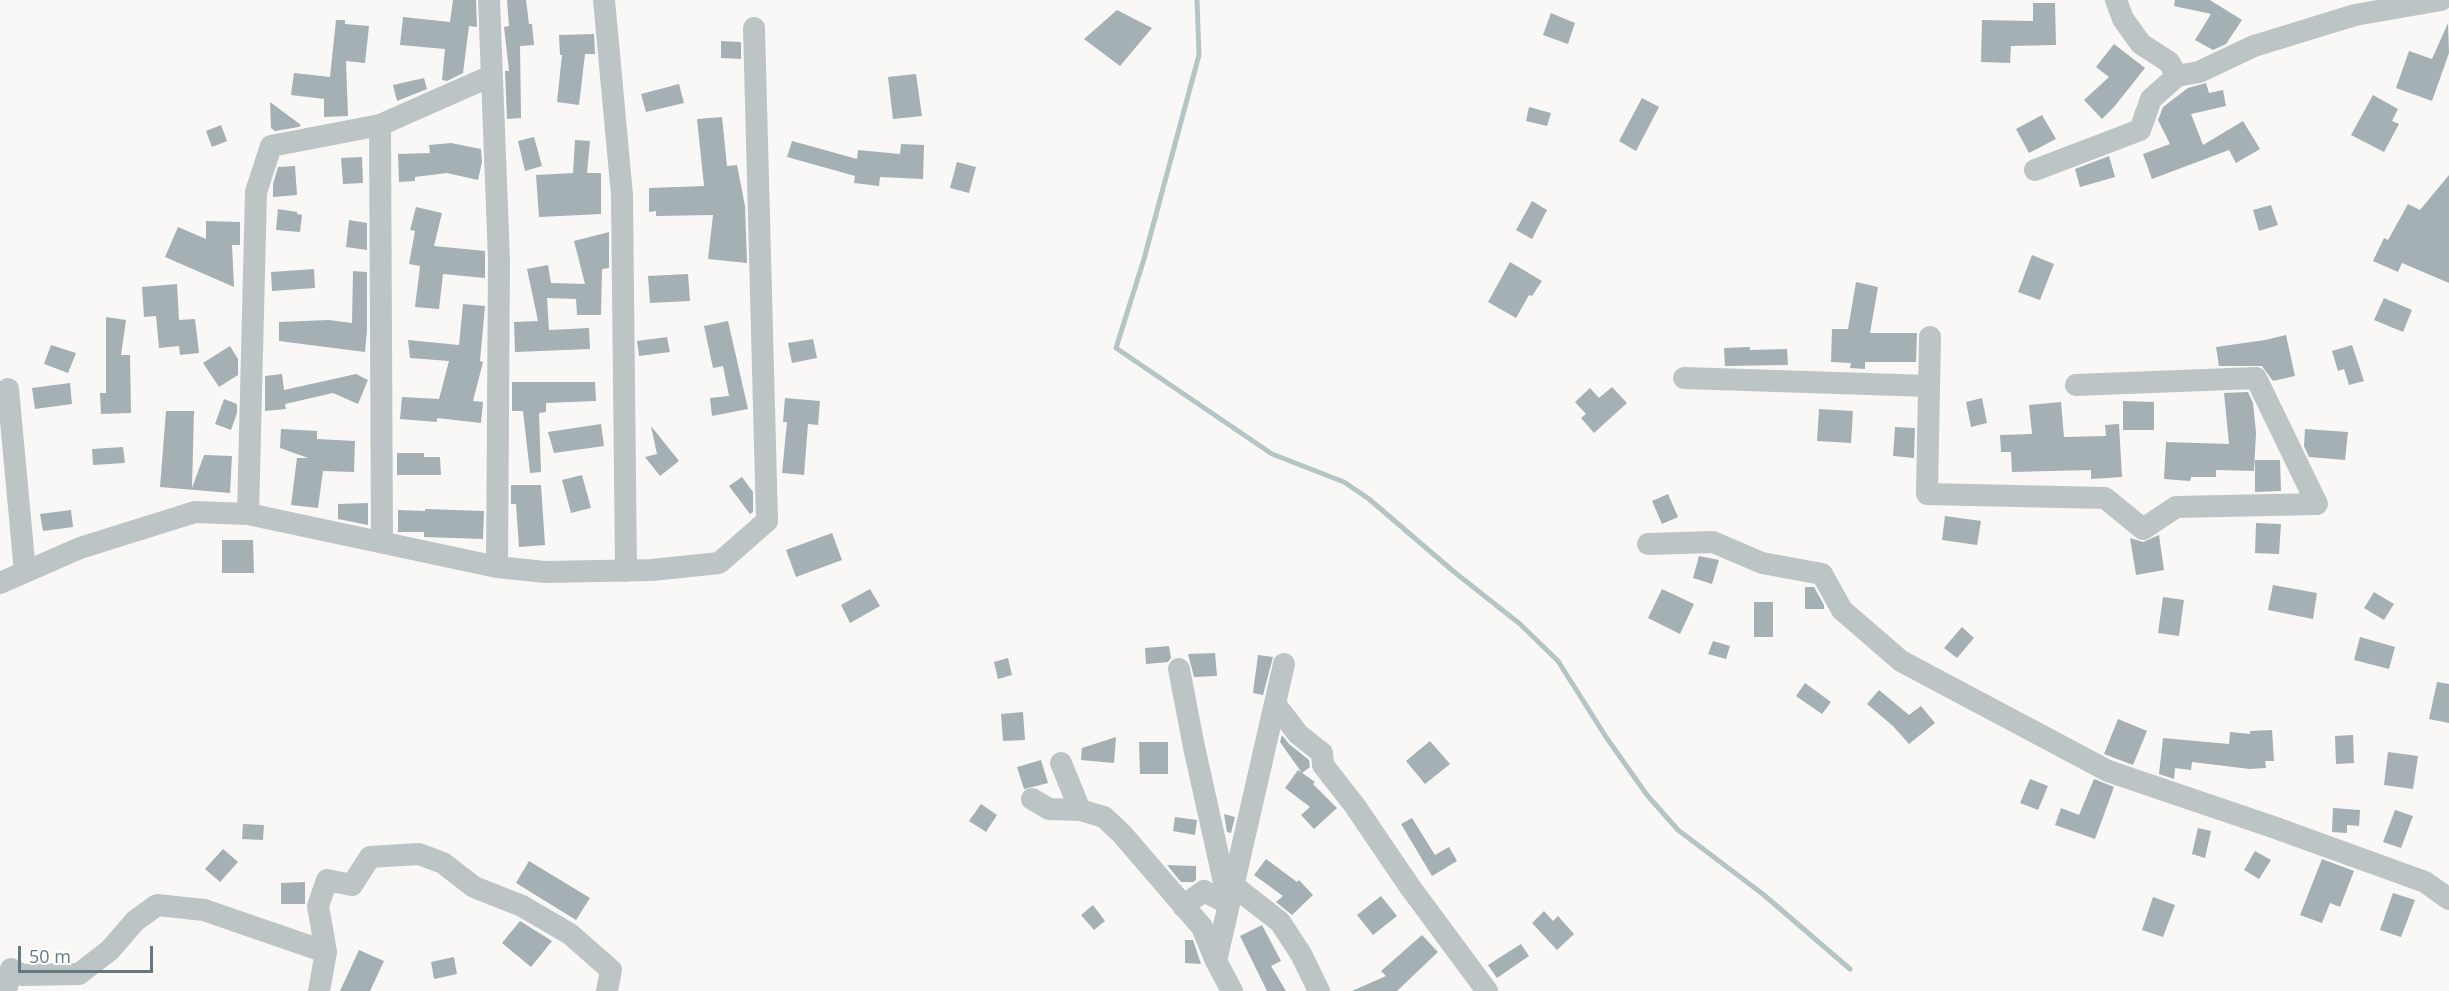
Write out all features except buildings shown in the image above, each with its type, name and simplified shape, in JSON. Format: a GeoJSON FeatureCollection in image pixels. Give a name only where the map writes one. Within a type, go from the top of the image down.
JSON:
{"type":"FeatureCollection","features":[{"type":"Feature","properties":{"kind":"street"},"geometry":{"type":"LineString","coordinates":[[489,0],[499,260],[497,567]]}},
{"type":"Feature","properties":{"kind":"street"},"geometry":{"type":"LineString","coordinates":[[604,0],[622,195],[626,571]]}},
{"type":"Feature","properties":{"kind":"street"},"geometry":{"type":"LineString","coordinates":[[2116,0],[2123,19],[2141,44],[2169,62],[2177,76]]}},
{"type":"Feature","properties":{"kind":"street"},"geometry":{"type":"LineString","coordinates":[[2035,170],[2140,130],[2151,99],[2177,76],[2199,72],[2254,46],[2355,15],[2441,0]]}},
{"type":"Feature","properties":{"kind":"street"},"geometry":{"type":"LineString","coordinates":[[0,583],[80,548],[195,512],[248,514],[497,567],[545,572],[652,570],[719,563],[767,521],[754,28]]}},
{"type":"Feature","properties":{"kind":"street"},"geometry":{"type":"LineString","coordinates":[[248,514],[256,192],[271,146],[380,124],[491,76]]}},
{"type":"Feature","properties":{"kind":"street"},"geometry":{"type":"LineString","coordinates":[[380,124],[382,542]]}},
{"type":"Feature","properties":{"kind":"street"},"geometry":{"type":"LineString","coordinates":[[1930,337],[1927,494],[2105,498],[2142,530],[2176,507],[2317,504],[2256,378],[2076,385]]}},
{"type":"Feature","properties":{"kind":"street"},"geometry":{"type":"LineString","coordinates":[[1684,378],[1929,386]]}},
{"type":"Feature","properties":{"kind":"street"},"geometry":{"type":"LineString","coordinates":[[8,389],[25,572]]}},
{"type":"Feature","properties":{"kind":"street"},"geometry":{"type":"LineString","coordinates":[[1648,544],[1713,542],[1762,563],[1821,574],[1842,610],[1901,661],[2108,771],[2425,882],[2449,899]]}},
{"type":"Feature","properties":{"kind":"street"},"geometry":{"type":"LineString","coordinates":[[1216,961],[1284,664]]}},
{"type":"Feature","properties":{"kind":"street"},"geometry":{"type":"LineString","coordinates":[[1179,669],[1194,747],[1232,895]]}},
{"type":"Feature","properties":{"kind":"street"},"geometry":{"type":"LineString","coordinates":[[1275,704],[1298,734],[1322,753],[1323,765],[1355,806],[1410,887],[1487,991]]}},
{"type":"Feature","properties":{"kind":"street"},"geometry":{"type":"LineString","coordinates":[[1061,763],[1080,810]]}},
{"type":"Feature","properties":{"kind":"street"},"geometry":{"type":"LineString","coordinates":[[1032,799],[1049,809],[1080,810],[1104,817],[1116,828],[1202,927],[1232,991]]}},
{"type":"Feature","properties":{"kind":"street"},"geometry":{"type":"LineString","coordinates":[[319,991],[326,952],[318,906],[327,880],[352,885],[370,857],[419,854],[443,863],[474,887],[522,906],[570,934],[611,970],[606,991]]}},
{"type":"Feature","properties":{"kind":"street"},"geometry":{"type":"LineString","coordinates":[[1183,906],[1204,891],[1232,895],[1280,922],[1301,954],[1319,991]]}},
{"type":"Feature","properties":{"kind":"street"},"geometry":{"type":"LineString","coordinates":[[6,991],[11,969],[22,975],[79,974],[110,950],[135,921],[157,905],[204,910],[326,952]]}},
{"type":"Feature","properties":{"kind":"waterway"},"geometry":{"type":"LineString","coordinates":[[1197,0],[1199,55],[1144,259],[1116,348],[1272,454],[1344,482],[1369,499],[1453,571],[1520,624],[1558,661],[1606,737],[1647,795],[1678,830],[1764,895],[1850,969]]}}]}
